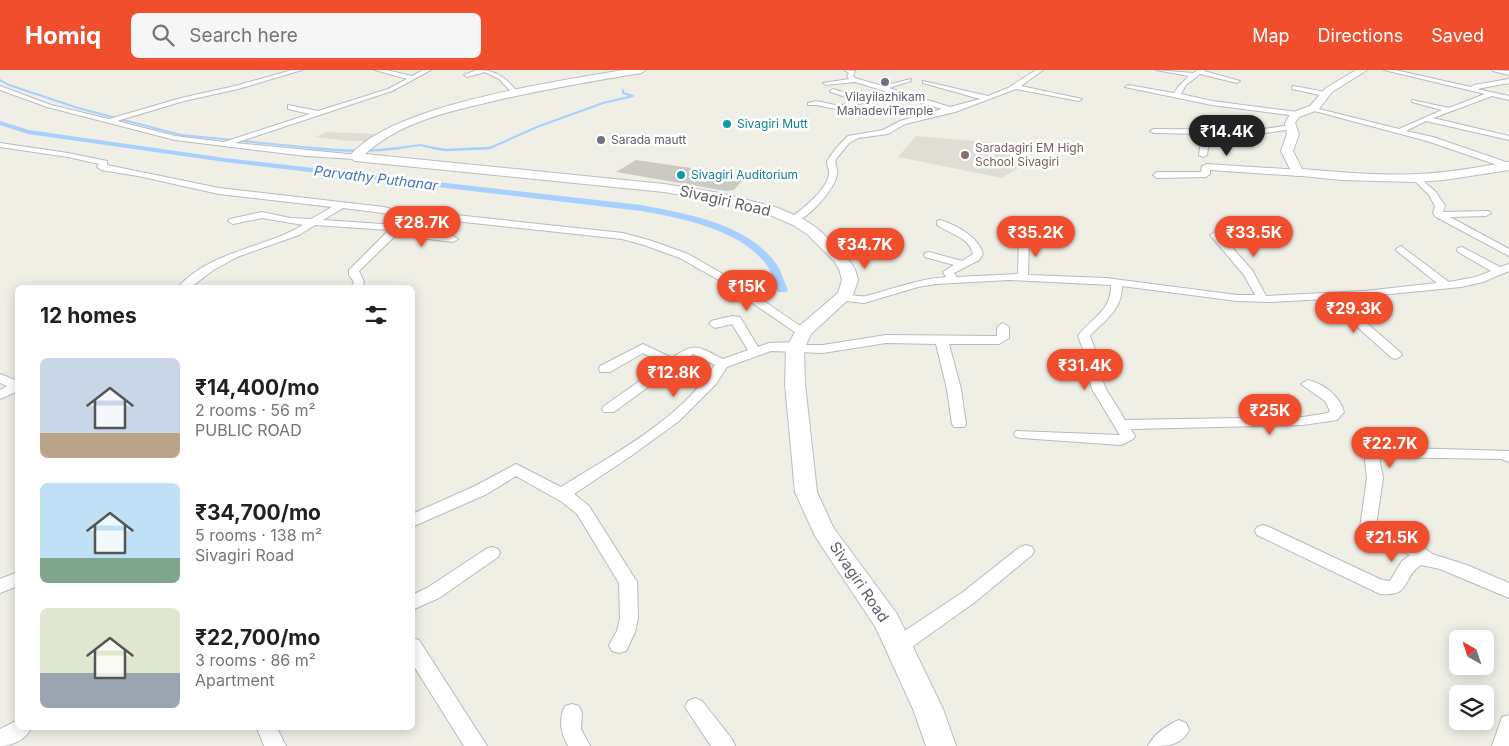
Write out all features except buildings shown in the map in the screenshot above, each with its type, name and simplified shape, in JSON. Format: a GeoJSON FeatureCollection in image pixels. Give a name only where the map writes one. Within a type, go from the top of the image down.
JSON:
{"type":"FeatureCollection","features":[{"type":"Feature","properties":{"kind":"main road"},"geometry":{"type":"LineString","coordinates":[[361,151],[395,128],[429,116],[516,94],[641,70]]}},
{"type":"Feature","properties":{"kind":"main road"},"geometry":{"type":"LineString","coordinates":[[1362,70],[1325,94],[1311,109],[1292,118],[1290,127],[1293,134],[1287,151],[1297,172],[1341,176],[1416,178],[1444,176],[1509,166]]}},
{"type":"Feature","properties":{"kind":"main road","name":"Sivagiri Road"},"geometry":{"type":"LineString","coordinates":[[361,151],[664,188],[750,204],[773,211],[812,231],[840,258],[848,269],[850,280],[842,298]]}},
{"type":"Feature","properties":{"kind":"main road"},"geometry":{"type":"LineString","coordinates":[[798,342],[842,298]]}},
{"type":"Feature","properties":{"kind":"main road","name":"Sivagiri Road"},"geometry":{"type":"LineString","coordinates":[[798,342],[795,384],[806,492],[823,530],[887,622],[928,709],[941,746]]}},
{"type":"Feature","properties":{"kind":"street"},"geometry":{"type":"LineString","coordinates":[[109,121],[183,99],[236,88],[299,70]]}},
{"type":"Feature","properties":{"kind":"street"},"geometry":{"type":"LineString","coordinates":[[378,70],[412,78]]}},
{"type":"Feature","properties":{"kind":"street"},"geometry":{"type":"LineString","coordinates":[[224,144],[390,90],[428,70]]}},
{"type":"Feature","properties":{"kind":"street"},"geometry":{"type":"LineString","coordinates":[[467,75],[485,70],[501,78],[516,94]]}},
{"type":"Feature","properties":{"kind":"street"},"geometry":{"type":"LineString","coordinates":[[847,70],[853,73],[850,76],[855,80]]}},
{"type":"Feature","properties":{"kind":"street"},"geometry":{"type":"LineString","coordinates":[[793,220],[812,205],[825,189],[833,176],[832,158],[850,138],[881,133],[903,122],[952,110],[986,98],[1013,87],[1040,70]]}},
{"type":"Feature","properties":{"kind":"street"},"geometry":{"type":"LineString","coordinates":[[1159,70],[1197,71],[1237,81]]}},
{"type":"Feature","properties":{"kind":"street"},"geometry":{"type":"LineString","coordinates":[[1387,70],[1509,98]]}},
{"type":"Feature","properties":{"kind":"street"},"geometry":{"type":"LineString","coordinates":[[1495,70],[1509,73]]}},
{"type":"Feature","properties":{"kind":"street"},"geometry":{"type":"LineString","coordinates":[[1178,96],[1177,92],[1197,71]]}},
{"type":"Feature","properties":{"kind":"street"},"geometry":{"type":"LineString","coordinates":[[826,84],[855,80],[885,87],[952,110]]}},
{"type":"Feature","properties":{"kind":"street"},"geometry":{"type":"LineString","coordinates":[[885,87],[908,80]]}},
{"type":"Feature","properties":{"kind":"street"},"geometry":{"type":"LineString","coordinates":[[1466,88],[1509,81]]}},
{"type":"Feature","properties":{"kind":"street"},"geometry":{"type":"LineString","coordinates":[[925,82],[986,98]]}},
{"type":"Feature","properties":{"kind":"street"},"geometry":{"type":"LineString","coordinates":[[1013,87],[1079,99]]}},
{"type":"Feature","properties":{"kind":"street"},"geometry":{"type":"LineString","coordinates":[[1128,87],[1178,96],[1212,106],[1297,114]]}},
{"type":"Feature","properties":{"kind":"street"},"geometry":{"type":"LineString","coordinates":[[0,88],[50,106],[175,138],[306,154],[361,151]]}},
{"type":"Feature","properties":{"kind":"street"},"geometry":{"type":"LineString","coordinates":[[1294,88],[1325,94]]}},
{"type":"Feature","properties":{"kind":"street"},"geometry":{"type":"LineString","coordinates":[[833,91],[860,100]]}},
{"type":"Feature","properties":{"kind":"street"},"geometry":{"type":"LineString","coordinates":[[810,104],[822,104],[839,108],[860,100],[899,92]]}},
{"type":"Feature","properties":{"kind":"street"},"geometry":{"type":"LineString","coordinates":[[1400,131],[1425,118],[1492,94]]}},
{"type":"Feature","properties":{"kind":"street"},"geometry":{"type":"LineString","coordinates":[[335,100],[348,103]]}},
{"type":"Feature","properties":{"kind":"street"},"geometry":{"type":"LineString","coordinates":[[1414,101],[1449,110]]}},
{"type":"Feature","properties":{"kind":"street"},"geometry":{"type":"LineString","coordinates":[[291,106],[317,114]]}},
{"type":"Feature","properties":{"kind":"street"},"geometry":{"type":"LineString","coordinates":[[1311,109],[1442,142],[1509,166]]}},
{"type":"Feature","properties":{"kind":"street"},"geometry":{"type":"LineString","coordinates":[[1425,118],[1509,138]]}},
{"type":"Feature","properties":{"kind":"street"},"geometry":{"type":"LineString","coordinates":[[1154,132],[1258,132],[1290,127]]}},
{"type":"Feature","properties":{"kind":"street"},"geometry":{"type":"LineString","coordinates":[[1203,155],[1207,138],[1206,132]]}},
{"type":"Feature","properties":{"kind":"street"},"geometry":{"type":"LineString","coordinates":[[0,145],[68,155],[104,163],[101,167],[219,191],[384,210],[422,221]]}},
{"type":"Feature","properties":{"kind":"street"},"geometry":{"type":"LineString","coordinates":[[1157,175],[1206,174],[1205,168],[1207,167],[1300,173]]}},
{"type":"Feature","properties":{"kind":"street"},"geometry":{"type":"LineString","coordinates":[[1416,178],[1433,194],[1440,206],[1439,215]]}},
{"type":"Feature","properties":{"kind":"street"},"geometry":{"type":"LineString","coordinates":[[186,285],[208,269],[233,255],[296,233],[341,205]]}},
{"type":"Feature","properties":{"kind":"street"},"geometry":{"type":"LineString","coordinates":[[1439,215],[1486,214]]}},
{"type":"Feature","properties":{"kind":"street"},"geometry":{"type":"LineString","coordinates":[[233,221],[262,215],[282,220],[396,230],[453,239]]}},
{"type":"Feature","properties":{"kind":"street"},"geometry":{"type":"LineString","coordinates":[[1439,215],[1509,253]]}},
{"type":"Feature","properties":{"kind":"street"},"geometry":{"type":"LineString","coordinates":[[358,285],[360,282],[354,275],[354,270],[396,230],[422,221],[446,217],[633,238],[684,256],[731,283],[798,342],[823,349],[886,339],[1001,340],[1003,338],[1003,327]]}},
{"type":"Feature","properties":{"kind":"street"},"geometry":{"type":"LineString","coordinates":[[940,223],[976,244],[978,254],[948,272],[953,279]]}},
{"type":"Feature","properties":{"kind":"street"},"geometry":{"type":"LineString","coordinates":[[1215,235],[1248,271],[1259,289],[1262,299]]}},
{"type":"Feature","properties":{"kind":"street"},"geometry":{"type":"LineString","coordinates":[[1023,277],[1024,238]]}},
{"type":"Feature","properties":{"kind":"street"},"geometry":{"type":"LineString","coordinates":[[1401,249],[1447,286]]}},
{"type":"Feature","properties":{"kind":"street"},"geometry":{"type":"LineString","coordinates":[[1462,250],[1504,269]]}},
{"type":"Feature","properties":{"kind":"street"},"geometry":{"type":"LineString","coordinates":[[929,255],[962,264]]}},
{"type":"Feature","properties":{"kind":"street"},"geometry":{"type":"LineString","coordinates":[[842,298],[864,300],[916,284],[953,279],[1023,277],[1116,282],[1262,299],[1329,296],[1447,286],[1474,282],[1504,269]]}},
{"type":"Feature","properties":{"kind":"street"},"geometry":{"type":"LineString","coordinates":[[1020,434],[1122,440],[1128,436],[1099,389],[1094,374],[1094,362],[1084,336],[1107,314],[1117,296],[1116,282]]}},
{"type":"Feature","properties":{"kind":"street"},"geometry":{"type":"LineString","coordinates":[[1329,296],[1396,355]]}},
{"type":"Feature","properties":{"kind":"street"},"geometry":{"type":"LineString","coordinates":[[715,324],[736,320],[755,351]]}},
{"type":"Feature","properties":{"kind":"street"},"geometry":{"type":"LineString","coordinates":[[939,340],[942,342],[954,389],[959,424]]}},
{"type":"Feature","properties":{"kind":"street"},"geometry":{"type":"LineString","coordinates":[[609,409],[672,362],[692,350],[722,364],[755,351],[798,342]]}},
{"type":"Feature","properties":{"kind":"street"},"geometry":{"type":"LineString","coordinates":[[605,369],[643,348],[672,362]]}},
{"type":"Feature","properties":{"kind":"street"},"geometry":{"type":"LineString","coordinates":[[561,495],[635,446],[680,412],[698,397],[718,374],[722,364]]}},
{"type":"Feature","properties":{"kind":"street"},"geometry":{"type":"LineString","coordinates":[[0,378],[15,385]]}},
{"type":"Feature","properties":{"kind":"street"},"geometry":{"type":"LineString","coordinates":[[1122,424],[1302,421],[1332,417],[1337,412],[1333,401],[1324,393],[1308,384]]}},
{"type":"Feature","properties":{"kind":"street"},"geometry":{"type":"LineString","coordinates":[[0,394],[15,387]]}},
{"type":"Feature","properties":{"kind":"street"},"geometry":{"type":"LineString","coordinates":[[1509,457],[1504,454],[1371,452],[1375,478],[1368,528],[1375,533],[1417,551],[1426,558],[1509,592]]}},
{"type":"Feature","properties":{"kind":"street"},"geometry":{"type":"LineString","coordinates":[[415,520],[481,490],[516,469],[577,504],[589,516],[628,582],[629,618],[626,632],[619,646]]}},
{"type":"Feature","properties":{"kind":"street"},"geometry":{"type":"LineString","coordinates":[[1263,531],[1384,588],[1396,586],[1414,560],[1426,558]]}},
{"type":"Feature","properties":{"kind":"street"},"geometry":{"type":"LineString","coordinates":[[898,646],[969,597],[1026,551]]}},
{"type":"Feature","properties":{"kind":"street"},"geometry":{"type":"LineString","coordinates":[[415,602],[492,553]]}},
{"type":"Feature","properties":{"kind":"street"},"geometry":{"type":"LineString","coordinates":[[0,586],[15,580]]}},
{"type":"Feature","properties":{"kind":"street"},"geometry":{"type":"LineString","coordinates":[[415,651],[476,746]]}},
{"type":"Feature","properties":{"kind":"street"},"geometry":{"type":"LineString","coordinates":[[695,707],[724,746]]}},
{"type":"Feature","properties":{"kind":"street"},"geometry":{"type":"LineString","coordinates":[[572,713],[571,730],[579,746]]}},
{"type":"Feature","properties":{"kind":"street"},"geometry":{"type":"LineString","coordinates":[[1503,746],[1509,724]]}},
{"type":"Feature","properties":{"kind":"street"},"geometry":{"type":"LineString","coordinates":[[0,740],[18,730]]}},
{"type":"Feature","properties":{"kind":"street"},"geometry":{"type":"LineString","coordinates":[[268,730],[275,746]]}},
{"type":"Feature","properties":{"kind":"street"},"geometry":{"type":"LineString","coordinates":[[1159,746],[1179,730]]}},
{"type":"Feature","properties":{"kind":"shaded area"},"geometry":{"type":"Polygon","coordinates":[[[327,132],[377,134],[366,141],[315,137],[327,132]]]}},
{"type":"Feature","properties":{"kind":"shaded area","name":"Saradagiri EM High School Sivagiri"},"geometry":{"type":"Polygon","coordinates":[[[916,136],[1007,144],[1030,153],[1027,162],[1002,178],[898,157],[916,136]]]}},
{"type":"Feature","properties":{"kind":"waterway"},"geometry":{"type":"LineString","coordinates":[[0,80],[9,85],[78,108],[181,135],[324,149]]}},
{"type":"Feature","properties":{"kind":"waterway"},"geometry":{"type":"LineString","coordinates":[[486,148],[603,103],[633,96],[623,93],[623,90]]}},
{"type":"Feature","properties":{"kind":"waterway","name":"Parvathy Puthanar"},"geometry":{"type":"LineString","coordinates":[[0,123],[28,132],[225,160],[641,208],[676,215],[712,225],[745,241],[760,252],[772,265],[782,290]]}},
{"type":"Feature","properties":{"kind":"waterway"},"geometry":{"type":"LineString","coordinates":[[395,148],[420,145],[439,149]]}},
{"type":"Feature","properties":{"kind":"waterway"},"geometry":{"type":"LineString","coordinates":[[311,148],[356,151],[395,148]]}},
{"type":"Feature","properties":{"kind":"waterway"},"geometry":{"type":"LineString","coordinates":[[395,148],[400,148]]}},
{"type":"Feature","properties":{"kind":"waterway"},"geometry":{"type":"LineString","coordinates":[[433,148],[439,149]]}},
{"type":"Feature","properties":{"kind":"waterway"},"geometry":{"type":"LineString","coordinates":[[439,149],[486,148]]}},
{"type":"Feature","properties":{"kind":"waterway"},"geometry":{"type":"LineString","coordinates":[[472,149],[486,148]]}},
{"type":"Feature","properties":{"kind":"waterway"},"geometry":{"type":"LineString","coordinates":[[486,148],[491,148]]}},
{"type":"Feature","properties":{"kind":"place","name":"Vilayilazhikam MahadeviTemple"},"geometry":{"type":"Point","coordinates":[885,82]}},
{"type":"Feature","properties":{"kind":"place","name":"Sivagiri Mutt"},"geometry":{"type":"Point","coordinates":[727,124]}},
{"type":"Feature","properties":{"kind":"place","name":"Sarada mautt"},"geometry":{"type":"Point","coordinates":[601,140]}},
{"type":"Feature","properties":{"kind":"place","name":"Saradagiri EM High School Sivagiri"},"geometry":{"type":"Point","coordinates":[965,155]}},
{"type":"Feature","properties":{"kind":"place","name":"Sivagiri Auditorium"},"geometry":{"type":"Point","coordinates":[681,175]}}]}
